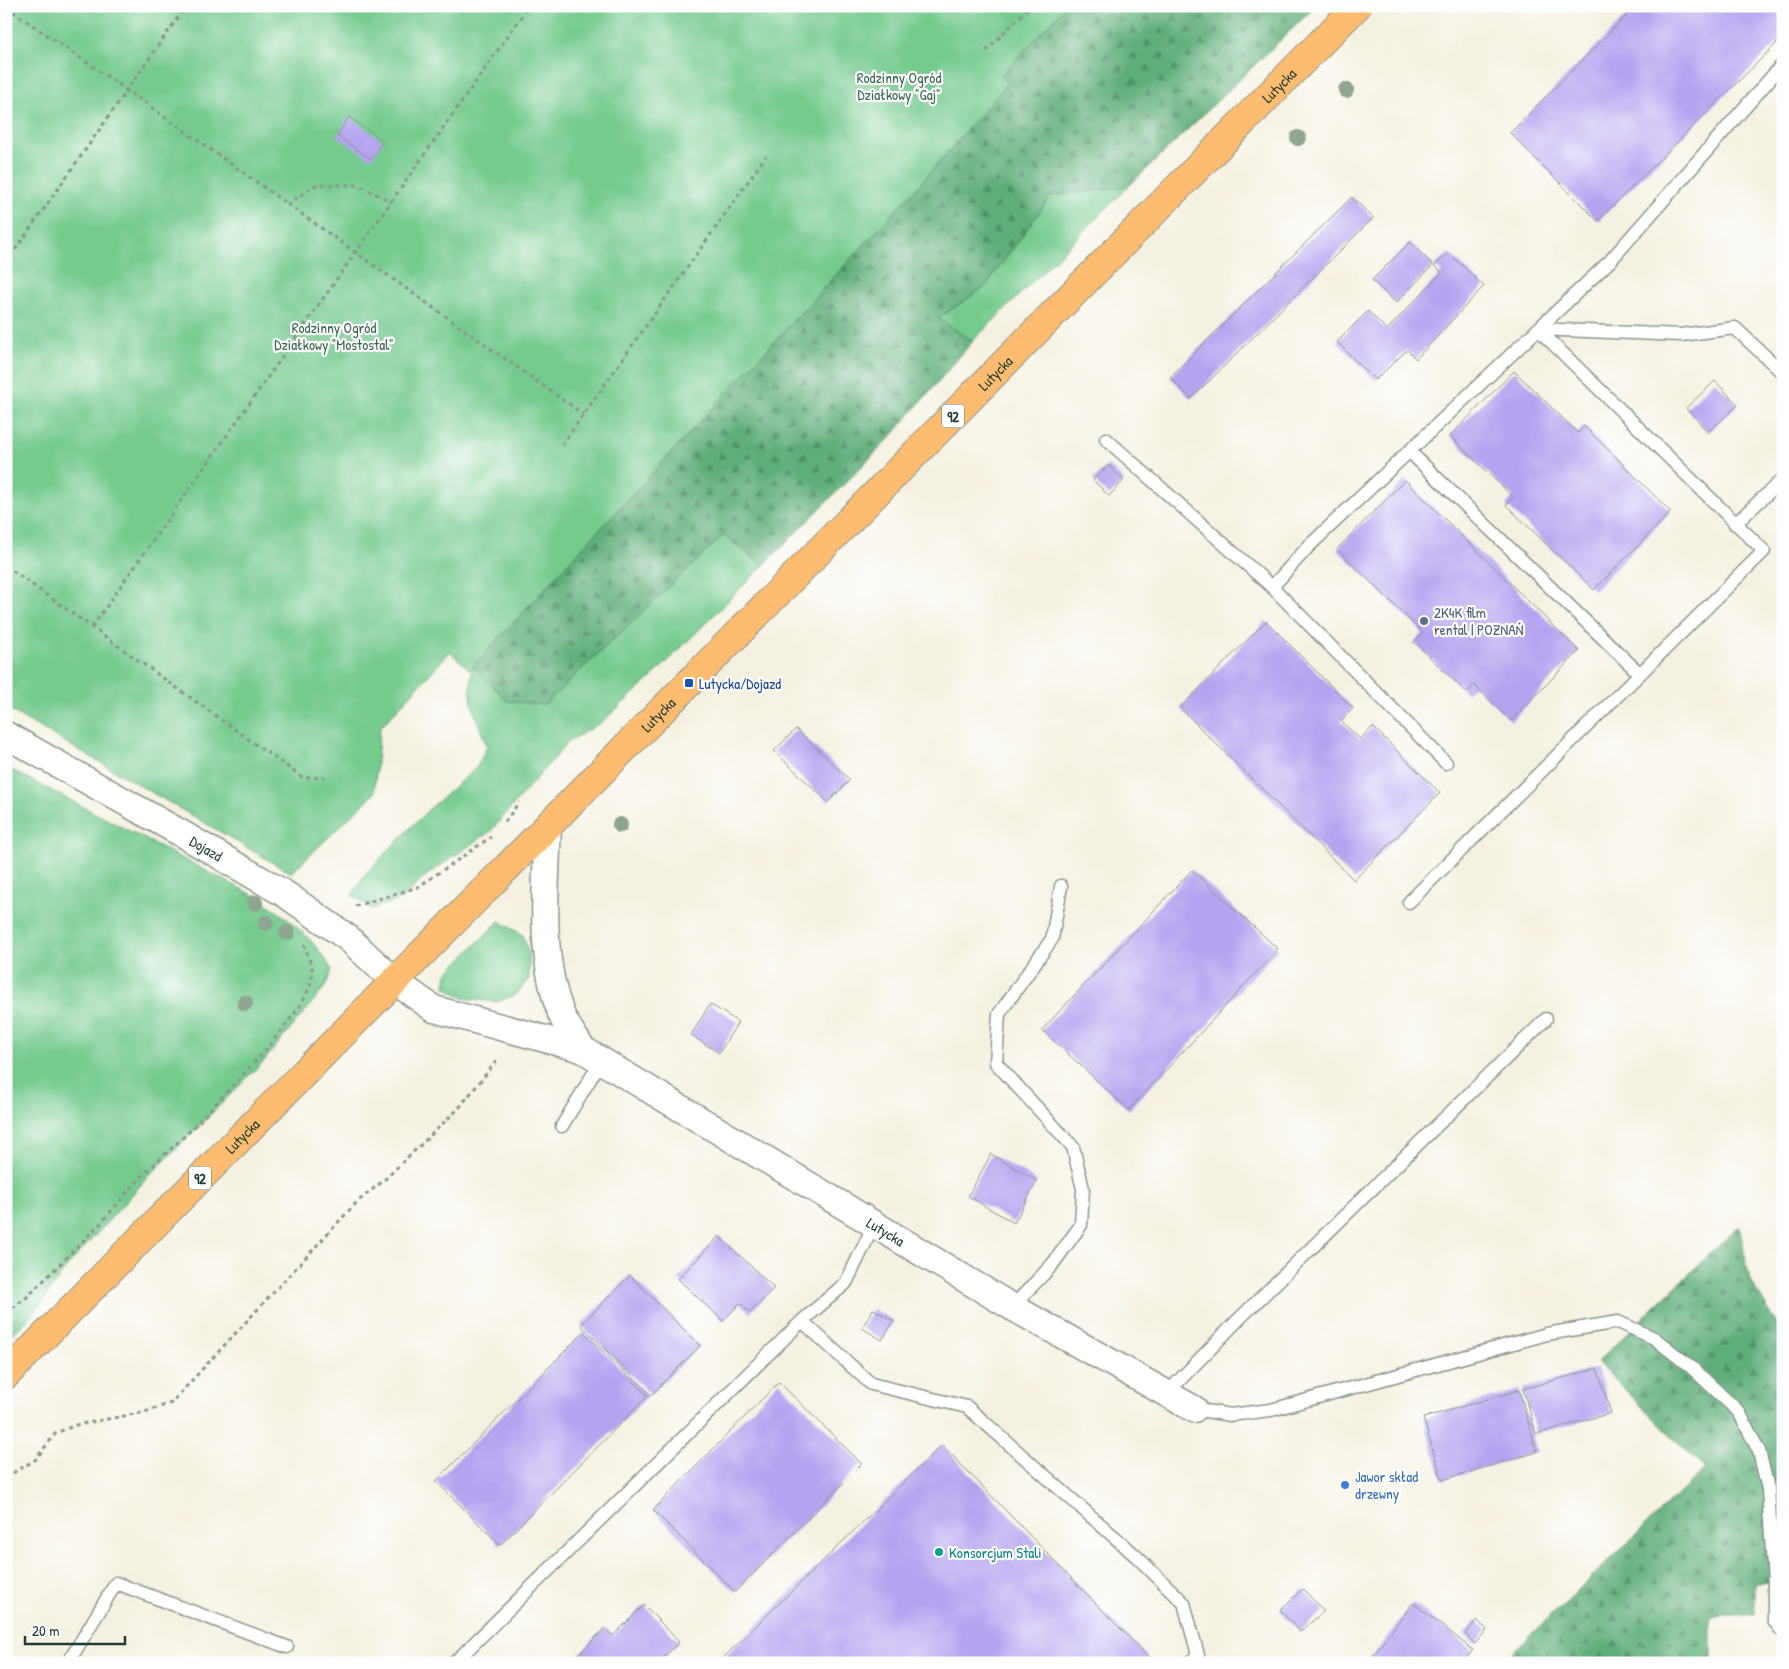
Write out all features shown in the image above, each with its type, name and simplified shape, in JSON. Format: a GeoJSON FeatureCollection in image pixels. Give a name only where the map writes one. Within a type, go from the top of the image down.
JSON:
{"type":"FeatureCollection","features":[{"type":"Feature","properties":{"kind":"main road","name":"Lutycka"},"geometry":{"type":"LineString","coordinates":[[6,1375],[1357,6]]}},
{"type":"Feature","properties":{"kind":"street","name":"Dojazd"},"geometry":{"type":"LineString","coordinates":[[6,735],[285,894],[348,938],[394,980]]}},
{"type":"Feature","properties":{"kind":"street","name":"Lutycka"},"geometry":{"type":"LineString","coordinates":[[548,824],[545,910],[551,977],[563,1016],[591,1055]]}},
{"type":"Feature","properties":{"kind":"street","name":"Lutycka"},"geometry":{"type":"LineString","coordinates":[[394,980],[434,1009],[519,1032],[591,1055],[1012,1307],[1194,1409]]}},
{"type":"Feature","properties":{"kind":"lane"},"geometry":{"type":"LineString","coordinates":[[1272,587],[1308,547],[1610,260],[1783,64]]}},
{"type":"Feature","properties":{"kind":"lane"},"geometry":{"type":"LineString","coordinates":[[1538,329],[1681,335],[1736,328],[1783,373]]}},
{"type":"Feature","properties":{"kind":"lane"},"geometry":{"type":"LineString","coordinates":[[1409,902],[1764,551],[1538,329]]}},
{"type":"Feature","properties":{"kind":"lane"},"geometry":{"type":"LineString","coordinates":[[1106,439],[1272,587],[1446,763]]}},
{"type":"Feature","properties":{"kind":"lane"},"geometry":{"type":"LineString","coordinates":[[1410,452],[1640,674]]}},
{"type":"Feature","properties":{"kind":"lane"},"geometry":{"type":"LineString","coordinates":[[1736,524],[1783,479]]}},
{"type":"Feature","properties":{"kind":"lane"},"geometry":{"type":"LineString","coordinates":[[1012,1307],[1052,1265],[1081,1226],[1083,1189],[1073,1147],[996,1063],[999,1014],[1052,939],[1061,886]]}},
{"type":"Feature","properties":{"kind":"lane"},"geometry":{"type":"LineString","coordinates":[[1166,1394],[1238,1320],[1546,1019]]}},
{"type":"Feature","properties":{"kind":"lane"},"geometry":{"type":"LineString","coordinates":[[562,1126],[591,1055]]}},
{"type":"Feature","properties":{"kind":"lane"},"geometry":{"type":"LineString","coordinates":[[454,1663],[802,1321],[846,1283],[874,1224]]}},
{"type":"Feature","properties":{"kind":"lane"},"geometry":{"type":"LineString","coordinates":[[802,1321],[871,1384],[967,1407],[996,1432],[1136,1556],[1184,1603],[1198,1655],[1189,1663]]}},
{"type":"Feature","properties":{"kind":"lane"},"geometry":{"type":"LineString","coordinates":[[1194,1409],[1230,1415],[1271,1410],[1547,1334],[1618,1322],[1654,1338],[1691,1367],[1739,1412],[1759,1451],[1768,1489],[1774,1583],[1774,1621],[1783,1632]]}},
{"type":"Feature","properties":{"kind":"lane"},"geometry":{"type":"LineString","coordinates":[[68,1663],[116,1583],[287,1647]]}},
{"type":"Feature","properties":{"kind":"path"},"geometry":{"type":"LineString","coordinates":[[6,263],[186,6]]}},
{"type":"Feature","properties":{"kind":"path"},"geometry":{"type":"LineString","coordinates":[[92,627],[529,6]]}},
{"type":"Feature","properties":{"kind":"path"},"geometry":{"type":"LineString","coordinates":[[986,51],[1030,6]]}},
{"type":"Feature","properties":{"kind":"path"},"geometry":{"type":"LineString","coordinates":[[6,7],[127,90],[583,414]]}},
{"type":"Feature","properties":{"kind":"path"},"geometry":{"type":"LineString","coordinates":[[562,445],[766,156]]}},
{"type":"Feature","properties":{"kind":"path"},"geometry":{"type":"LineString","coordinates":[[287,204],[316,184],[358,185],[392,202]]}},
{"type":"Feature","properties":{"kind":"path"},"geometry":{"type":"LineString","coordinates":[[6,566],[303,778],[326,777]]}},
{"type":"Feature","properties":{"kind":"path"},"geometry":{"type":"LineString","coordinates":[[502,827],[519,802]]}},
{"type":"Feature","properties":{"kind":"path"},"geometry":{"type":"LineString","coordinates":[[6,1313],[27,1297],[99,1225],[140,1178],[194,1127],[264,1052],[298,1009],[312,980],[312,968],[304,940],[326,923],[354,906],[418,887],[497,831]]}},
{"type":"Feature","properties":{"kind":"path"},"geometry":{"type":"LineString","coordinates":[[6,1477],[35,1460],[56,1433],[76,1424],[145,1412],[171,1402],[356,1202],[383,1181],[459,1108],[519,1032]]}},
{"type":"Feature","properties":{"kind":"green space","name":"Rodzinny Ogród Działkowy \"Mostostal\""},"geometry":{"type":"Polygon","coordinates":[[[6,6],[1066,6],[1001,76],[1008,83],[913,192],[473,666],[544,705],[724,535],[763,566],[651,678],[602,722],[568,742],[491,831],[427,875],[402,899],[372,909],[352,895],[365,874],[426,812],[477,767],[487,747],[471,699],[470,689],[473,668],[470,670],[450,652],[380,728],[374,794],[291,873],[6,708],[6,6]]]}},
{"type":"Feature","properties":{"kind":"green space"},"geometry":{"type":"Polygon","coordinates":[[[1066,6],[1316,6],[1129,186],[1051,196],[985,287],[938,318],[973,341],[889,439],[763,566],[724,535],[544,705],[507,701],[473,666],[913,192],[1007,83],[1000,76],[1066,6]]]}},
{"type":"Feature","properties":{"kind":"green space"},"geometry":{"type":"Polygon","coordinates":[[[1129,186],[973,341],[938,319],[985,287],[1051,196],[1129,186]]]}},
{"type":"Feature","properties":{"kind":"green space"},"geometry":{"type":"Polygon","coordinates":[[[6,767],[259,898],[300,930],[325,958],[332,970],[325,987],[263,1062],[147,1178],[64,1270],[33,1315],[6,1340],[6,767]]]}},
{"type":"Feature","properties":{"kind":"green space"},"geometry":{"type":"Polygon","coordinates":[[[499,921],[523,935],[529,955],[529,979],[516,995],[497,1002],[463,998],[445,987],[447,973],[499,921]]]}},
{"type":"Feature","properties":{"kind":"green space"},"geometry":{"type":"Polygon","coordinates":[[[1739,1226],[1750,1280],[1783,1334],[1783,1584],[1754,1583],[1755,1615],[1711,1615],[1711,1663],[1502,1663],[1705,1469],[1597,1362],[1739,1226]]]}},
{"type":"Feature","properties":{"kind":"building"},"geometry":{"type":"Polygon","coordinates":[[[1636,6],[1783,6],[1783,37],[1598,221],[1510,133],[1636,6]]]}},
{"type":"Feature","properties":{"kind":"building"},"geometry":{"type":"Polygon","coordinates":[[[349,117],[383,141],[371,159],[337,136],[349,117]]]}},
{"type":"Feature","properties":{"kind":"building"},"geometry":{"type":"Polygon","coordinates":[[[1352,197],[1373,218],[1191,399],[1170,377],[1352,197]]]}},
{"type":"Feature","properties":{"kind":"building"},"geometry":{"type":"Polygon","coordinates":[[[1410,242],[1433,265],[1396,303],[1372,280],[1410,242]]]}},
{"type":"Feature","properties":{"kind":"building"},"geometry":{"type":"Polygon","coordinates":[[[1449,253],[1484,286],[1416,359],[1407,350],[1375,380],[1337,342],[1368,311],[1387,330],[1442,272],[1434,266],[1449,253]]]}},
{"type":"Feature","properties":{"kind":"building"},"geometry":{"type":"Polygon","coordinates":[[[1514,371],[1578,433],[1584,426],[1671,512],[1594,590],[1506,505],[1513,497],[1450,436],[1514,371]]]}},
{"type":"Feature","properties":{"kind":"building"},"geometry":{"type":"Polygon","coordinates":[[[1715,381],[1738,405],[1708,432],[1686,408],[1715,381]]]}},
{"type":"Feature","properties":{"kind":"building"},"geometry":{"type":"Polygon","coordinates":[[[1108,465],[1124,480],[1109,496],[1093,480],[1108,465]]]}},
{"type":"Feature","properties":{"kind":"building"},"geometry":{"type":"Polygon","coordinates":[[[1405,480],[1579,651],[1511,721],[1474,685],[1467,693],[1414,642],[1423,633],[1337,549],[1405,480]]]}},
{"type":"Feature","properties":{"kind":"building"},"geometry":{"type":"Polygon","coordinates":[[[1266,621],[1353,708],[1341,721],[1360,739],[1373,727],[1440,793],[1354,880],[1180,708],[1266,621]]]}},
{"type":"Feature","properties":{"kind":"building"},"geometry":{"type":"Polygon","coordinates":[[[796,729],[850,780],[828,802],[774,751],[796,729]]]}},
{"type":"Feature","properties":{"kind":"building"},"geometry":{"type":"Polygon","coordinates":[[[1192,870],[1278,949],[1129,1110],[1042,1030],[1192,870]]]}},
{"type":"Feature","properties":{"kind":"building"},"geometry":{"type":"Polygon","coordinates":[[[710,1004],[738,1022],[719,1053],[691,1035],[710,1004]]]}},
{"type":"Feature","properties":{"kind":"building"},"geometry":{"type":"Polygon","coordinates":[[[991,1154],[1037,1181],[1014,1223],[968,1196],[991,1154]]]}},
{"type":"Feature","properties":{"kind":"building"},"geometry":{"type":"Polygon","coordinates":[[[719,1236],[774,1288],[750,1313],[740,1303],[723,1321],[678,1279],[719,1236]]]}},
{"type":"Feature","properties":{"kind":"building"},"geometry":{"type":"Polygon","coordinates":[[[630,1275],[700,1346],[651,1395],[581,1325],[630,1275]]]}},
{"type":"Feature","properties":{"kind":"building"},"geometry":{"type":"Polygon","coordinates":[[[873,1309],[894,1321],[882,1340],[862,1328],[873,1309]]]}},
{"type":"Feature","properties":{"kind":"building"},"geometry":{"type":"Polygon","coordinates":[[[584,1332],[648,1396],[500,1545],[436,1481],[584,1332]]]}},
{"type":"Feature","properties":{"kind":"building"},"geometry":{"type":"Polygon","coordinates":[[[1597,1368],[1611,1413],[1536,1434],[1523,1389],[1597,1368]]]}},
{"type":"Feature","properties":{"kind":"building"},"geometry":{"type":"Polygon","coordinates":[[[779,1382],[862,1464],[735,1592],[653,1510],[779,1382]]]}},
{"type":"Feature","properties":{"kind":"building"},"geometry":{"type":"Polygon","coordinates":[[[1519,1390],[1537,1452],[1442,1480],[1423,1418],[1519,1390]]]}},
{"type":"Feature","properties":{"kind":"building","name":"Konsorcjum Stali"},"geometry":{"type":"Polygon","coordinates":[[[942,1445],[1150,1659],[1146,1663],[718,1663],[942,1445]]]}},
{"type":"Feature","properties":{"kind":"building"},"geometry":{"type":"Polygon","coordinates":[[[1303,1589],[1324,1611],[1300,1632],[1280,1610],[1303,1589]]]}},
{"type":"Feature","properties":{"kind":"building"},"geometry":{"type":"Polygon","coordinates":[[[1413,1603],[1473,1650],[1462,1663],[1367,1663],[1413,1603]]]}},
{"type":"Feature","properties":{"kind":"building"},"geometry":{"type":"Polygon","coordinates":[[[644,1605],[679,1642],[658,1663],[570,1663],[605,1628],[613,1636],[644,1605]]]}},
{"type":"Feature","properties":{"kind":"building"},"geometry":{"type":"Polygon","coordinates":[[[1477,1620],[1487,1630],[1475,1644],[1465,1634],[1477,1620]]]}},
{"type":"Feature","properties":{"kind":"place","name":"2K4K film rental | POZNAŃ"},"geometry":{"type":"Point","coordinates":[1424,621]}},
{"type":"Feature","properties":{"kind":"place","name":"Lutycka/Dojazd"},"geometry":{"type":"Point","coordinates":[689,683]}},
{"type":"Feature","properties":{"kind":"place","name":"Jawor skład drzewny"},"geometry":{"type":"Point","coordinates":[1345,1485]}},
{"type":"Feature","properties":{"kind":"place","name":"Konsorcjum Stali"},"geometry":{"type":"Point","coordinates":[939,1552]}},
{"type":"Feature","properties":{"kind":"park label","name":"Rodzinny Ogród Działkowy \"Gaj\""},"geometry":{"type":"Point","coordinates":[899,86]}}]}
